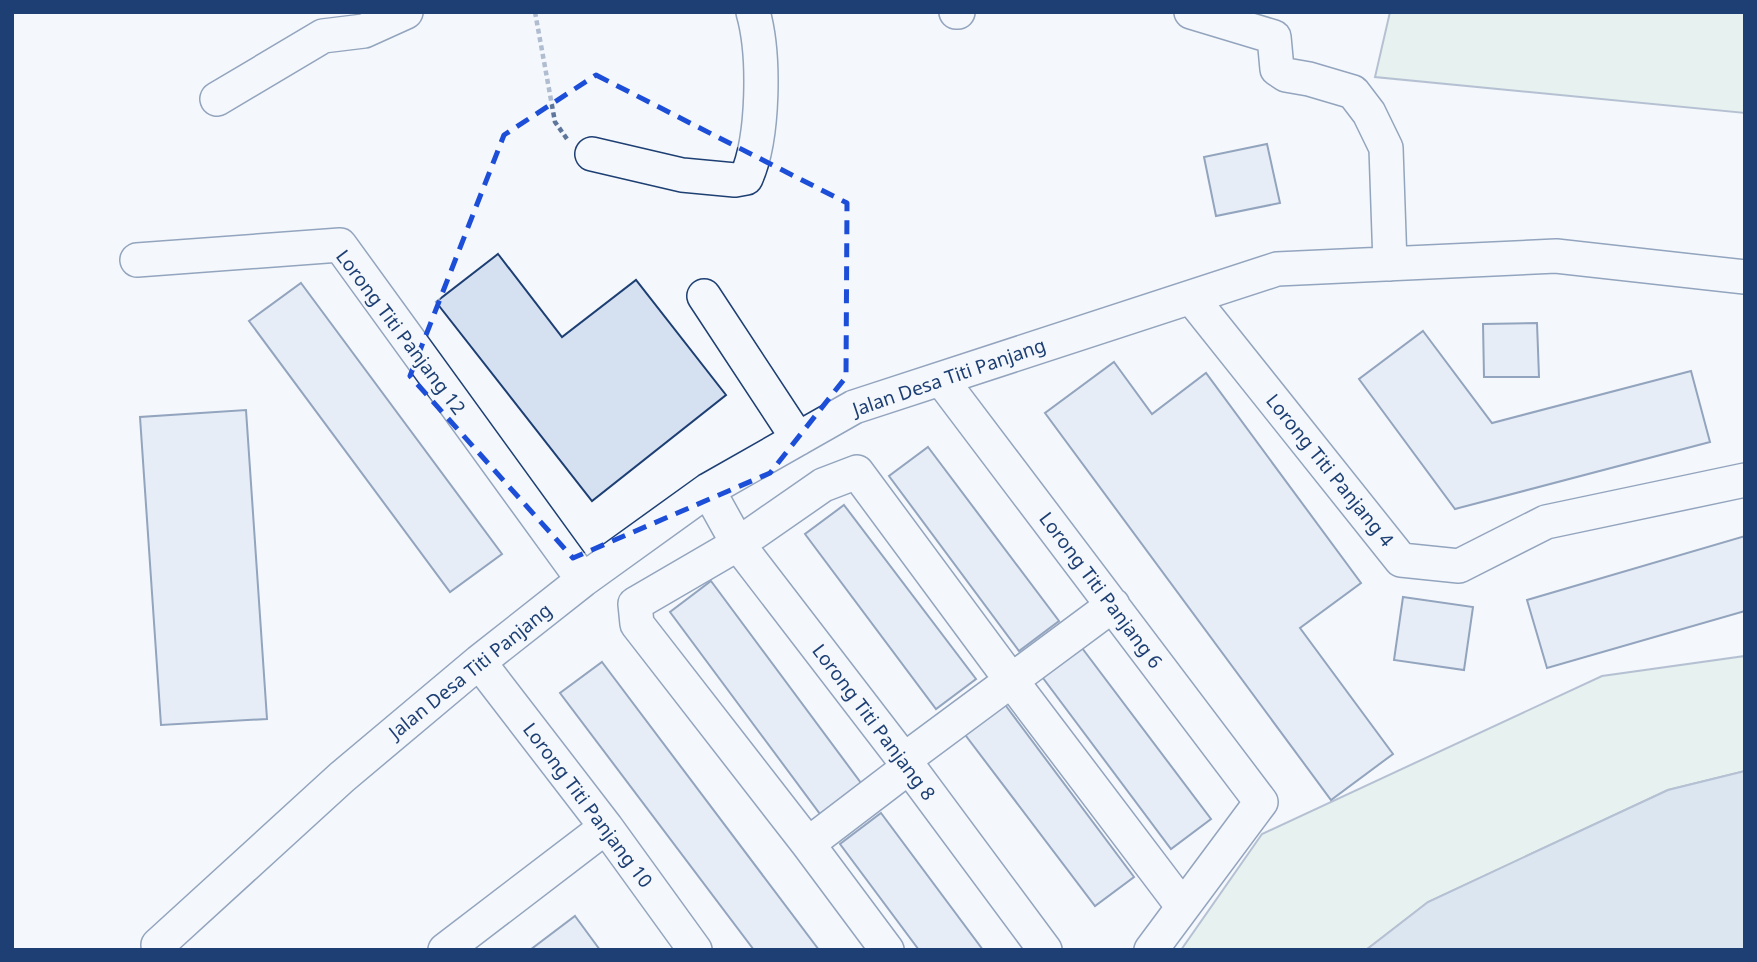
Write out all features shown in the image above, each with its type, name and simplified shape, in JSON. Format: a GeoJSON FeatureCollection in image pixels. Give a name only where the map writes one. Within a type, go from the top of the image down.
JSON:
{"type":"FeatureCollection","features":[{"type":"Feature","properties":{"kind":"street"},"geometry":{"type":"LineString","coordinates":[[216,99],[323,36],[364,31],[406,12]]}},
{"type":"Feature","properties":{"kind":"street"},"geometry":{"type":"LineString","coordinates":[[592,154],[682,175],[735,180],[746,178],[762,102],[753,12]]}},
{"type":"Feature","properties":{"kind":"street"},"geometry":{"type":"LineString","coordinates":[[1191,12],[1274,37],[1277,69],[1286,75],[1353,92],[1369,113],[1386,148],[1391,264]]}},
{"type":"Feature","properties":{"kind":"street","name":"Lorong Titi Panjang 12"},"geometry":{"type":"LineString","coordinates":[[137,260],[340,245],[583,580]]}},
{"type":"Feature","properties":{"kind":"street","name":"Jalan Desa Titi Panjang"},"geometry":{"type":"LineString","coordinates":[[158,944],[342,777],[479,662],[583,580],[708,490],[854,407],[1277,269],[1556,256],[1745,276]]}},
{"type":"Feature","properties":{"kind":"street"},"geometry":{"type":"LineString","coordinates":[[704,296],[798,439]]}},
{"type":"Feature","properties":{"kind":"street","name":"Lorong Titi Panjang 4"},"geometry":{"type":"LineString","coordinates":[[1191,297],[1401,560],[1459,566],[1546,522],[1745,480]]}},
{"type":"Feature","properties":{"kind":"street","name":"Lorong Titi Panjang 6"},"geometry":{"type":"LineString","coordinates":[[941,379],[1261,802],[1183,907]]}},
{"type":"Feature","properties":{"kind":"street"},"geometry":{"type":"LineString","coordinates":[[887,950],[636,624],[635,604],[738,544],[823,485],[858,472],[1183,907],[1151,950]]}},
{"type":"Feature","properties":{"kind":"street","name":"Lorong Titi Panjang 8"},"geometry":{"type":"LineString","coordinates":[[708,490],[738,544],[907,763],[1045,950]]}},
{"type":"Feature","properties":{"kind":"street"},"geometry":{"type":"LineString","coordinates":[[808,844],[1012,680],[1112,605]]}},
{"type":"Feature","properties":{"kind":"street","name":"Lorong Titi Panjang 10"},"geometry":{"type":"LineString","coordinates":[[479,662],[606,827],[695,950]]}},
{"type":"Feature","properties":{"kind":"street"},"geometry":{"type":"LineString","coordinates":[[445,950],[606,827]]}},
{"type":"Feature","properties":{"kind":"path"},"geometry":{"type":"LineString","coordinates":[[535,12],[555,122],[565,138],[592,154]]}},
{"type":"Feature","properties":{"kind":"highlighted area"},"geometry":{"type":"Polygon","coordinates":[[[596,75],[847,203],[846,377],[770,473],[573,558],[410,376],[504,135],[596,75]]]}},
{"type":"Feature","properties":{"kind":"shaded area"},"geometry":{"type":"Polygon","coordinates":[[[1390,12],[1745,12],[1745,113],[1375,77],[1390,12]]]}},
{"type":"Feature","properties":{"kind":"shaded area"},"geometry":{"type":"Polygon","coordinates":[[[1745,656],[1745,771],[1668,790],[1428,902],[1366,950],[1181,950],[1262,834],[1602,676],[1745,656]]]}},
{"type":"Feature","properties":{"kind":"water"},"geometry":{"type":"Polygon","coordinates":[[[1745,771],[1745,950],[1366,950],[1428,902],[1668,790],[1745,771]]]}},
{"type":"Feature","properties":{"kind":"building"},"geometry":{"type":"Polygon","coordinates":[[[1267,144],[1280,203],[1216,216],[1204,157],[1267,144]]]}},
{"type":"Feature","properties":{"kind":"building"},"geometry":{"type":"Polygon","coordinates":[[[498,254],[562,337],[636,280],[726,395],[592,501],[436,302],[498,254]]]}},
{"type":"Feature","properties":{"kind":"building"},"geometry":{"type":"Polygon","coordinates":[[[301,283],[502,554],[450,592],[249,321],[301,283]]]}},
{"type":"Feature","properties":{"kind":"building"},"geometry":{"type":"Polygon","coordinates":[[[1537,323],[1539,377],[1484,377],[1483,324],[1537,323]]]}},
{"type":"Feature","properties":{"kind":"building"},"geometry":{"type":"Polygon","coordinates":[[[1423,331],[1492,423],[1691,371],[1710,442],[1455,509],[1359,379],[1423,331]]]}},
{"type":"Feature","properties":{"kind":"building"},"geometry":{"type":"Polygon","coordinates":[[[1114,362],[1152,414],[1206,373],[1361,583],[1300,628],[1393,754],[1331,800],[1045,413],[1114,362]]]}},
{"type":"Feature","properties":{"kind":"building"},"geometry":{"type":"Polygon","coordinates":[[[246,410],[267,719],[161,725],[140,417],[246,410]]]}},
{"type":"Feature","properties":{"kind":"building"},"geometry":{"type":"Polygon","coordinates":[[[928,447],[1059,621],[1019,651],[889,476],[928,447]]]}},
{"type":"Feature","properties":{"kind":"building"},"geometry":{"type":"Polygon","coordinates":[[[844,505],[976,679],[936,709],[805,534],[844,505]]]}},
{"type":"Feature","properties":{"kind":"building"},"geometry":{"type":"Polygon","coordinates":[[[1745,536],[1745,611],[1547,668],[1527,600],[1745,536]]]}},
{"type":"Feature","properties":{"kind":"building"},"geometry":{"type":"Polygon","coordinates":[[[711,581],[864,787],[823,818],[670,612],[711,581]]]}},
{"type":"Feature","properties":{"kind":"building"},"geometry":{"type":"Polygon","coordinates":[[[1403,597],[1473,607],[1464,670],[1394,660],[1403,597]]]}},
{"type":"Feature","properties":{"kind":"building"},"geometry":{"type":"Polygon","coordinates":[[[1079,644],[1211,819],[1171,849],[1040,674],[1079,644]]]}},
{"type":"Feature","properties":{"kind":"building"},"geometry":{"type":"Polygon","coordinates":[[[602,662],[819,950],[754,950],[560,693],[602,662]]]}},
{"type":"Feature","properties":{"kind":"building"},"geometry":{"type":"Polygon","coordinates":[[[1003,702],[1134,877],[1095,906],[963,732],[1003,702]]]}},
{"type":"Feature","properties":{"kind":"building"},"geometry":{"type":"Polygon","coordinates":[[[881,813],[983,950],[919,950],[840,844],[881,813]]]}},
{"type":"Feature","properties":{"kind":"building"},"geometry":{"type":"Polygon","coordinates":[[[575,916],[600,950],[530,950],[575,916]]]}}]}
